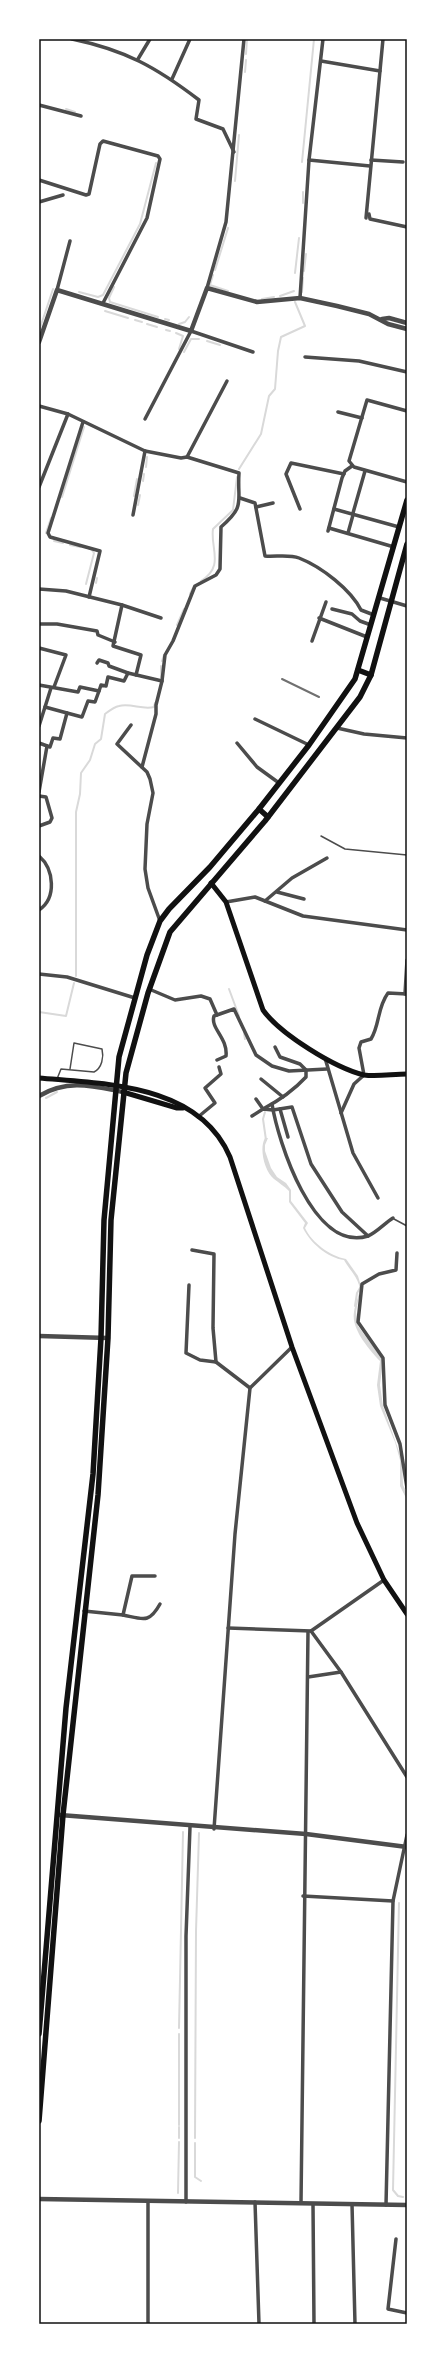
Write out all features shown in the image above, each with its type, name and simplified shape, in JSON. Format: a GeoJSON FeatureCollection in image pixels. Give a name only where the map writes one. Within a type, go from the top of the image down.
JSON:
{"type":"FeatureCollection","features":[{"type":"Feature","properties":{"kind":"main road"},"geometry":{"type":"LineString","coordinates":[[39,2034],[66,1708],[88,1528],[101,1338],[103,1238],[115,1087],[119,1057],[154,934],[160,922],[169,909],[210,867],[259,809],[309,745],[355,679],[372,626],[407,500]]}},
{"type":"Feature","properties":{"kind":"main road"},"geometry":{"type":"LineString","coordinates":[[39,2121],[41,2079],[63,1815],[84,1612],[95,1530],[108,1338],[112,1220],[123,1089],[150,989],[170,932],[268,817],[360,697],[371,675],[407,544]]}},
{"type":"Feature","properties":{"kind":"main road"},"geometry":{"type":"LineString","coordinates":[[358,670],[371,675]]}},
{"type":"Feature","properties":{"kind":"main road"},"geometry":{"type":"LineString","coordinates":[[259,809],[268,817]]}},
{"type":"Feature","properties":{"kind":"main road"},"geometry":{"type":"LineString","coordinates":[[211,883],[226,902],[263,1010],[271,1021],[283,1032],[342,1067],[364,1075],[407,1074]]}},
{"type":"Feature","properties":{"kind":"main road"},"geometry":{"type":"LineString","coordinates":[[39,1078],[115,1087],[178,1103],[183,1108],[198,1117],[222,1140],[230,1157],[292,1347],[357,1523],[384,1580],[407,1614]]}},
{"type":"Feature","properties":{"kind":"main road"},"geometry":{"type":"LineString","coordinates":[[88,1528],[95,1530]]}},
{"type":"Feature","properties":{"kind":"main road"},"geometry":{"type":"LineString","coordinates":[[84,1555],[92,1556]]}},
{"type":"Feature","properties":{"kind":"main road"},"geometry":{"type":"LineString","coordinates":[[66,1708],[74,1709]]}},
{"type":"Feature","properties":{"kind":"street"},"geometry":{"type":"LineString","coordinates":[[72,39],[138,59],[172,79],[199,100],[196,119],[223,128],[234,153]]}},
{"type":"Feature","properties":{"kind":"street"},"geometry":{"type":"LineString","coordinates":[[138,59],[150,39]]}},
{"type":"Feature","properties":{"kind":"street"},"geometry":{"type":"LineString","coordinates":[[172,79],[190,39]]}},
{"type":"Feature","properties":{"kind":"street"},"geometry":{"type":"LineString","coordinates":[[145,419],[191,331],[207,288],[225,228],[234,153],[244,39]]}},
{"type":"Feature","properties":{"kind":"street"},"geometry":{"type":"LineString","coordinates":[[300,298],[309,160],[323,39]]}},
{"type":"Feature","properties":{"kind":"street"},"geometry":{"type":"LineString","coordinates":[[383,39],[370,166],[368,216],[370,219],[407,226]]}},
{"type":"Feature","properties":{"kind":"street"},"geometry":{"type":"LineString","coordinates":[[321,61],[380,71]]}},
{"type":"Feature","properties":{"kind":"street"},"geometry":{"type":"LineString","coordinates":[[39,105],[81,116]]}},
{"type":"Feature","properties":{"kind":"street"},"geometry":{"type":"LineString","coordinates":[[39,180],[86,195],[89,194],[100,144],[103,141],[158,156],[160,163],[147,218],[103,303]]}},
{"type":"Feature","properties":{"kind":"street"},"geometry":{"type":"LineString","coordinates":[[309,160],[370,166]]}},
{"type":"Feature","properties":{"kind":"street"},"geometry":{"type":"LineString","coordinates":[[371,160],[403,162]]}},
{"type":"Feature","properties":{"kind":"street"},"geometry":{"type":"LineString","coordinates":[[39,202],[63,195]]}},
{"type":"Feature","properties":{"kind":"street"},"geometry":{"type":"LineString","coordinates":[[39,342],[57,290],[70,241]]}},
{"type":"Feature","properties":{"kind":"street"},"geometry":{"type":"LineString","coordinates":[[207,288],[257,302],[300,298],[407,323]]}},
{"type":"Feature","properties":{"kind":"street"},"geometry":{"type":"LineString","coordinates":[[57,290],[103,303],[253,352]]}},
{"type":"Feature","properties":{"kind":"street"},"geometry":{"type":"LineString","coordinates":[[382,318],[388,324],[407,329]]}},
{"type":"Feature","properties":{"kind":"street"},"geometry":{"type":"LineString","coordinates":[[305,357],[374,364],[407,372]]}},
{"type":"Feature","properties":{"kind":"street"},"geometry":{"type":"LineString","coordinates":[[187,457],[227,381]]}},
{"type":"Feature","properties":{"kind":"street"},"geometry":{"type":"LineString","coordinates":[[407,411],[367,400],[349,461],[352,466],[365,471],[407,482]]}},
{"type":"Feature","properties":{"kind":"street"},"geometry":{"type":"LineString","coordinates":[[39,406],[68,414],[145,451],[181,458],[187,457],[239,473],[240,498],[237,513],[221,527],[220,569],[216,575],[195,586],[173,641],[164,655],[162,681],[156,705],[156,714],[142,767]]}},
{"type":"Feature","properties":{"kind":"street"},"geometry":{"type":"LineString","coordinates":[[338,412],[362,418]]}},
{"type":"Feature","properties":{"kind":"street"},"geometry":{"type":"LineString","coordinates":[[39,487],[68,414]]}},
{"type":"Feature","properties":{"kind":"street"},"geometry":{"type":"LineString","coordinates":[[83,422],[48,532],[50,537],[100,551],[89,597]]}},
{"type":"Feature","properties":{"kind":"street"},"geometry":{"type":"LineString","coordinates":[[133,515],[145,451]]}},
{"type":"Feature","properties":{"kind":"street"},"geometry":{"type":"LineString","coordinates":[[300,509],[286,474],[291,464],[344,474]]}},
{"type":"Feature","properties":{"kind":"street"},"geometry":{"type":"LineString","coordinates":[[352,466],[344,474],[328,529],[348,533],[394,547]]}},
{"type":"Feature","properties":{"kind":"street"},"geometry":{"type":"LineString","coordinates":[[348,533],[365,471]]}},
{"type":"Feature","properties":{"kind":"street"},"geometry":{"type":"LineString","coordinates":[[240,498],[253,501],[256,507],[265,556],[299,558],[337,580],[342,588],[359,603],[362,610],[375,615]]}},
{"type":"Feature","properties":{"kind":"street"},"geometry":{"type":"LineString","coordinates":[[256,507],[273,503]]}},
{"type":"Feature","properties":{"kind":"street"},"geometry":{"type":"LineString","coordinates":[[334,509],[399,527]]}},
{"type":"Feature","properties":{"kind":"street"},"geometry":{"type":"LineString","coordinates":[[39,589],[66,591],[122,605],[161,618]]}},
{"type":"Feature","properties":{"kind":"street"},"geometry":{"type":"LineString","coordinates":[[380,598],[407,606]]}},
{"type":"Feature","properties":{"kind":"street"},"geometry":{"type":"LineString","coordinates":[[312,641],[326,602]]}},
{"type":"Feature","properties":{"kind":"street"},"geometry":{"type":"LineString","coordinates":[[122,605],[114,646],[140,656],[136,675]]}},
{"type":"Feature","properties":{"kind":"street"},"geometry":{"type":"LineString","coordinates":[[332,609],[352,614],[360,621],[372,626]]}},
{"type":"Feature","properties":{"kind":"street"},"geometry":{"type":"LineString","coordinates":[[319,618],[368,637]]}},
{"type":"Feature","properties":{"kind":"street"},"geometry":{"type":"LineString","coordinates":[[39,624],[65,625],[97,631],[98,635],[115,642]]}},
{"type":"Feature","properties":{"kind":"street"},"geometry":{"type":"LineString","coordinates":[[39,648],[66,654],[39,726]]}},
{"type":"Feature","properties":{"kind":"street"},"geometry":{"type":"LineString","coordinates":[[97,662],[99,660],[108,663],[109,666],[128,673],[162,681]]}},
{"type":"Feature","properties":{"kind":"street"},"geometry":{"type":"LineString","coordinates":[[45,707],[82,717],[88,701],[95,702],[101,684],[106,686],[108,677],[124,681],[128,673]]}},
{"type":"Feature","properties":{"kind":"street"},"geometry":{"type":"LineString","coordinates":[[39,684],[78,692],[80,687],[99,691]]}},
{"type":"Feature","properties":{"kind":"street"},"geometry":{"type":"LineString","coordinates":[[39,792],[40,772],[47,746],[50,746],[53,738],[60,739],[67,713]]}},
{"type":"Feature","properties":{"kind":"street"},"geometry":{"type":"LineString","coordinates":[[255,719],[309,745]]}},
{"type":"Feature","properties":{"kind":"street"},"geometry":{"type":"LineString","coordinates":[[131,725],[117,744],[147,772],[153,793],[148,824],[145,869],[148,888],[160,922]]}},
{"type":"Feature","properties":{"kind":"street"},"geometry":{"type":"LineString","coordinates":[[337,728],[364,734],[407,738]]}},
{"type":"Feature","properties":{"kind":"street"},"geometry":{"type":"LineString","coordinates":[[39,743],[47,746]]}},
{"type":"Feature","properties":{"kind":"street"},"geometry":{"type":"LineString","coordinates":[[236,743],[257,767],[279,783]]}},
{"type":"Feature","properties":{"kind":"street"},"geometry":{"type":"LineString","coordinates":[[39,796],[46,797],[52,818],[50,822],[39,826]]}},
{"type":"Feature","properties":{"kind":"street"},"geometry":{"type":"LineString","coordinates":[[39,856],[47,866],[51,884],[47,902],[39,910]]}},
{"type":"Feature","properties":{"kind":"street"},"geometry":{"type":"LineString","coordinates":[[265,901],[292,878],[327,858]]}},
{"type":"Feature","properties":{"kind":"street"},"geometry":{"type":"LineString","coordinates":[[277,892],[304,899]]}},
{"type":"Feature","properties":{"kind":"street"},"geometry":{"type":"LineString","coordinates":[[226,902],[255,897],[303,916],[407,930]]}},
{"type":"Feature","properties":{"kind":"street"},"geometry":{"type":"LineString","coordinates":[[341,1113],[354,1084],[364,1075],[359,1048],[361,1042],[371,1038],[374,1034],[379,1008],[388,993],[406,994],[407,960]]}},
{"type":"Feature","properties":{"kind":"street"},"geometry":{"type":"LineString","coordinates":[[39,974],[67,976],[135,998]]}},
{"type":"Feature","properties":{"kind":"street"},"geometry":{"type":"LineString","coordinates":[[150,989],[175,1000],[202,996],[210,1000],[217,1015]]}},
{"type":"Feature","properties":{"kind":"street"},"geometry":{"type":"LineString","coordinates":[[217,1060],[226,1056],[227,1046],[212,1020],[217,1015],[232,1009],[236,1010],[242,1027],[256,1055],[272,1066],[288,1071],[327,1069]]}},
{"type":"Feature","properties":{"kind":"street"},"geometry":{"type":"LineString","coordinates":[[252,1116],[283,1098],[306,1077],[306,1070],[300,1064],[280,1057],[275,1047]]}},
{"type":"Feature","properties":{"kind":"street"},"geometry":{"type":"LineString","coordinates":[[324,1057],[353,1153],[378,1198]]}},
{"type":"Feature","properties":{"kind":"street"},"geometry":{"type":"LineString","coordinates":[[198,1117],[214,1103],[205,1088],[221,1074],[219,1067]]}},
{"type":"Feature","properties":{"kind":"street"},"geometry":{"type":"LineString","coordinates":[[261,1079],[283,1098]]}},
{"type":"Feature","properties":{"kind":"street"},"geometry":{"type":"LineString","coordinates":[[39,1096],[66,1084],[115,1087]]}},
{"type":"Feature","properties":{"kind":"street"},"geometry":{"type":"LineString","coordinates":[[256,1099],[263,1109],[274,1110],[293,1108],[310,1164],[342,1212],[368,1236]]}},
{"type":"Feature","properties":{"kind":"street"},"geometry":{"type":"LineString","coordinates":[[272,1104],[278,1133],[291,1170],[317,1214],[328,1225],[348,1236],[368,1236],[393,1218]]}},
{"type":"Feature","properties":{"kind":"street"},"geometry":{"type":"LineString","coordinates":[[280,1109],[288,1137]]}},
{"type":"Feature","properties":{"kind":"street"},"geometry":{"type":"LineString","coordinates":[[192,1250],[214,1254],[213,1328],[216,1362]]}},
{"type":"Feature","properties":{"kind":"street"},"geometry":{"type":"LineString","coordinates":[[397,1253],[396,1270],[362,1283],[358,1305],[358,1322],[375,1344],[384,1362],[385,1405],[400,1444],[407,1488]]}},
{"type":"Feature","properties":{"kind":"street"},"geometry":{"type":"LineString","coordinates":[[189,1285],[186,1353],[200,1360],[216,1362],[250,1388]]}},
{"type":"Feature","properties":{"kind":"street"},"geometry":{"type":"LineString","coordinates":[[39,1336],[108,1338]]}},
{"type":"Feature","properties":{"kind":"street"},"geometry":{"type":"LineString","coordinates":[[214,1829],[228,1628],[250,1388],[292,1347]]}},
{"type":"Feature","properties":{"kind":"street"},"geometry":{"type":"LineString","coordinates":[[123,1615],[132,1576],[155,1576]]}},
{"type":"Feature","properties":{"kind":"street"},"geometry":{"type":"LineString","coordinates":[[228,1628],[310,1631],[384,1580]]}},
{"type":"Feature","properties":{"kind":"street"},"geometry":{"type":"LineString","coordinates":[[84,1612],[123,1615],[148,1619],[154,1616],[160,1604]]}},
{"type":"Feature","properties":{"kind":"street"},"geometry":{"type":"LineString","coordinates":[[310,1631],[341,1672],[407,1777]]}},
{"type":"Feature","properties":{"kind":"street"},"geometry":{"type":"LineString","coordinates":[[301,2203],[304,1896],[310,1631]]}},
{"type":"Feature","properties":{"kind":"street"},"geometry":{"type":"LineString","coordinates":[[308,1677],[341,1672]]}},
{"type":"Feature","properties":{"kind":"street"},"geometry":{"type":"LineString","coordinates":[[56,1815],[214,1829],[306,1834],[406,1846]]}},
{"type":"Feature","properties":{"kind":"street"},"geometry":{"type":"LineString","coordinates":[[186,2202],[186,1936],[190,1826]]}},
{"type":"Feature","properties":{"kind":"street"},"geometry":{"type":"LineString","coordinates":[[386,2206],[393,1902],[406,1846],[407,1835]]}},
{"type":"Feature","properties":{"kind":"street"},"geometry":{"type":"LineString","coordinates":[[304,1896],[393,1902]]}},
{"type":"Feature","properties":{"kind":"street"},"geometry":{"type":"LineString","coordinates":[[39,2199],[148,2202],[255,2202],[386,2206],[407,2205]]}},
{"type":"Feature","properties":{"kind":"street"},"geometry":{"type":"LineString","coordinates":[[148,2202],[148,2324]]}},
{"type":"Feature","properties":{"kind":"street"},"geometry":{"type":"LineString","coordinates":[[255,2202],[259,2324]]}},
{"type":"Feature","properties":{"kind":"street"},"geometry":{"type":"LineString","coordinates":[[313,2204],[314,2324]]}},
{"type":"Feature","properties":{"kind":"street"},"geometry":{"type":"LineString","coordinates":[[352,2204],[355,2324]]}},
{"type":"Feature","properties":{"kind":"street"},"geometry":{"type":"LineString","coordinates":[[396,2239],[388,2309],[389,2311],[407,2313]]}},
{"type":"Feature","properties":{"kind":"lane"},"geometry":{"type":"LineString","coordinates":[[321,836],[346,849],[407,855]]}},
{"type":"Feature","properties":{"kind":"lane"},"geometry":{"type":"LineString","coordinates":[[57,1079],[61,1068],[94,1072],[98,1070],[103,1054],[102,1049],[74,1043],[70,1069]]}},
{"type":"Feature","properties":{"kind":"lane"},"geometry":{"type":"LineString","coordinates":[[393,1218],[407,1226]]}},
{"type":"Feature","properties":{"kind":"shaded area"},"geometry":{"type":"Polygon","coordinates":[[[265,1138],[268,1138],[265,1145],[265,1151],[271,1168],[277,1177],[286,1183],[291,1190],[291,1201],[308,1223],[305,1228],[308,1234],[317,1244],[328,1252],[346,1259],[358,1276],[361,1286],[356,1312],[358,1326],[383,1360],[380,1385],[383,1406],[402,1460],[403,1485],[407,1493],[407,1500],[400,1486],[400,1460],[395,1442],[380,1406],[377,1385],[380,1361],[371,1351],[355,1325],[354,1312],[359,1295],[358,1281],[344,1260],[338,1259],[320,1249],[306,1234],[303,1228],[305,1223],[289,1202],[289,1191],[270,1175],[265,1165],[262,1148],[265,1138]]]}},
{"type":"Feature","properties":{"kind":"waterway"},"geometry":{"type":"LineString","coordinates":[[246,54],[247,39]]}},
{"type":"Feature","properties":{"kind":"waterway"},"geometry":{"type":"LineString","coordinates":[[302,162],[314,39]]}},
{"type":"Feature","properties":{"kind":"waterway"},"geometry":{"type":"LineString","coordinates":[[245,72],[246,60]]}},
{"type":"Feature","properties":{"kind":"waterway"},"geometry":{"type":"LineString","coordinates":[[66,109],[75,112]]}},
{"type":"Feature","properties":{"kind":"waterway"},"geometry":{"type":"LineString","coordinates":[[235,181],[239,135]]}},
{"type":"Feature","properties":{"kind":"waterway"},"geometry":{"type":"LineString","coordinates":[[79,292],[98,297],[103,295],[140,224],[156,163]]}},
{"type":"Feature","properties":{"kind":"waterway"},"geometry":{"type":"LineString","coordinates":[[303,192],[303,203]]}},
{"type":"Feature","properties":{"kind":"waterway"},"geometry":{"type":"LineString","coordinates":[[215,270],[228,228]]}},
{"type":"Feature","properties":{"kind":"waterway"},"geometry":{"type":"LineString","coordinates":[[295,273],[299,238]]}},
{"type":"Feature","properties":{"kind":"waterway"},"geometry":{"type":"LineString","coordinates":[[304,271],[306,254]]}},
{"type":"Feature","properties":{"kind":"waterway"},"geometry":{"type":"LineString","coordinates":[[213,275],[210,285],[228,291]]}},
{"type":"Feature","properties":{"kind":"waterway"},"geometry":{"type":"LineString","coordinates":[[302,292],[303,278]]}},
{"type":"Feature","properties":{"kind":"waterway"},"geometry":{"type":"LineString","coordinates":[[114,287],[109,298],[110,302],[158,317]]}},
{"type":"Feature","properties":{"kind":"waterway"},"geometry":{"type":"LineString","coordinates":[[39,331],[53,289]]}},
{"type":"Feature","properties":{"kind":"waterway"},"geometry":{"type":"LineString","coordinates":[[280,296],[294,291]]}},
{"type":"Feature","properties":{"kind":"waterway"},"geometry":{"type":"LineString","coordinates":[[262,299],[274,297]]}},
{"type":"Feature","properties":{"kind":"waterway"},"geometry":{"type":"LineString","coordinates":[[239,469],[261,434],[269,396],[275,389],[278,351],[281,337],[305,326],[295,302]]}},
{"type":"Feature","properties":{"kind":"waterway"},"geometry":{"type":"LineString","coordinates":[[105,311],[128,318]]}},
{"type":"Feature","properties":{"kind":"waterway"},"geometry":{"type":"LineString","coordinates":[[179,324],[185,322],[189,317]]}},
{"type":"Feature","properties":{"kind":"waterway"},"geometry":{"type":"LineString","coordinates":[[165,319],[169,320]]}},
{"type":"Feature","properties":{"kind":"waterway"},"geometry":{"type":"LineString","coordinates":[[135,320],[142,322]]}},
{"type":"Feature","properties":{"kind":"waterway"},"geometry":{"type":"LineString","coordinates":[[147,324],[157,327]]}},
{"type":"Feature","properties":{"kind":"waterway"},"geometry":{"type":"LineString","coordinates":[[166,330],[170,331]]}},
{"type":"Feature","properties":{"kind":"waterway"},"geometry":{"type":"LineString","coordinates":[[176,333],[183,336],[179,349]]}},
{"type":"Feature","properties":{"kind":"waterway"},"geometry":{"type":"LineString","coordinates":[[184,352],[191,339],[199,339]]}},
{"type":"Feature","properties":{"kind":"waterway"},"geometry":{"type":"LineString","coordinates":[[207,341],[220,345]]}},
{"type":"Feature","properties":{"kind":"waterway"},"geometry":{"type":"LineString","coordinates":[[62,497],[84,427]]}},
{"type":"Feature","properties":{"kind":"waterway"},"geometry":{"type":"LineString","coordinates":[[146,467],[147,457]]}},
{"type":"Feature","properties":{"kind":"waterway"},"geometry":{"type":"LineString","coordinates":[[143,481],[144,474]]}},
{"type":"Feature","properties":{"kind":"waterway"},"geometry":{"type":"LineString","coordinates":[[201,581],[213,569],[215,563],[213,529],[233,510],[237,477]]}},
{"type":"Feature","properties":{"kind":"waterway"},"geometry":{"type":"LineString","coordinates":[[134,496],[137,479]]}},
{"type":"Feature","properties":{"kind":"waterway"},"geometry":{"type":"LineString","coordinates":[[138,505],[140,495]]}},
{"type":"Feature","properties":{"kind":"waterway"},"geometry":{"type":"LineString","coordinates":[[46,533],[51,518]]}},
{"type":"Feature","properties":{"kind":"waterway"},"geometry":{"type":"LineString","coordinates":[[54,541],[63,543]]}},
{"type":"Feature","properties":{"kind":"waterway"},"geometry":{"type":"LineString","coordinates":[[70,545],[80,547]]}},
{"type":"Feature","properties":{"kind":"waterway"},"geometry":{"type":"LineString","coordinates":[[86,584],[94,553],[92,550]]}},
{"type":"Feature","properties":{"kind":"waterway"},"geometry":{"type":"LineString","coordinates":[[96,583],[97,578]]}},
{"type":"Feature","properties":{"kind":"waterway"},"geometry":{"type":"LineString","coordinates":[[190,594],[194,586]]}},
{"type":"Feature","properties":{"kind":"waterway"},"geometry":{"type":"LineString","coordinates":[[177,625],[184,609]]}},
{"type":"Feature","properties":{"kind":"waterway"},"geometry":{"type":"LineString","coordinates":[[162,661],[164,655]]}},
{"type":"Feature","properties":{"kind":"waterway"},"geometry":{"type":"LineString","coordinates":[[161,666],[161,677]]}},
{"type":"Feature","properties":{"kind":"waterway"},"geometry":{"type":"LineString","coordinates":[[76,976],[76,812],[80,794],[81,773],[90,760],[95,744],[101,739],[105,714],[113,708],[123,705],[150,708],[154,707],[155,703]]}},
{"type":"Feature","properties":{"kind":"waterway"},"geometry":{"type":"LineString","coordinates":[[39,1012],[66,1016],[74,983]]}},
{"type":"Feature","properties":{"kind":"waterway"},"geometry":{"type":"LineString","coordinates":[[229,989],[239,1016]]}},
{"type":"Feature","properties":{"kind":"waterway"},"geometry":{"type":"LineString","coordinates":[[244,1033],[245,1039]]}},
{"type":"Feature","properties":{"kind":"waterway"},"geometry":{"type":"LineString","coordinates":[[46,1098],[57,1092]]}},
{"type":"Feature","properties":{"kind":"waterway"},"geometry":{"type":"LineString","coordinates":[[265,1112],[263,1119],[266,1140]]}},
{"type":"Feature","properties":{"kind":"waterway"},"geometry":{"type":"LineString","coordinates":[[355,1306],[357,1293],[360,1288]]}},
{"type":"Feature","properties":{"kind":"waterway"},"geometry":{"type":"LineString","coordinates":[[179,2028],[183,1832]]}},
{"type":"Feature","properties":{"kind":"waterway"},"geometry":{"type":"LineString","coordinates":[[195,2138],[196,1931],[199,1833]]}},
{"type":"Feature","properties":{"kind":"waterway"},"geometry":{"type":"LineString","coordinates":[[399,1903],[393,2190],[398,2196],[403,2197]]}},
{"type":"Feature","properties":{"kind":"waterway"},"geometry":{"type":"LineString","coordinates":[[179,2034],[179,2125]]}},
{"type":"Feature","properties":{"kind":"waterway"},"geometry":{"type":"LineString","coordinates":[[179,2127],[179,2138]]}},
{"type":"Feature","properties":{"kind":"waterway"},"geometry":{"type":"LineString","coordinates":[[178,2193],[179,2142]]}},
{"type":"Feature","properties":{"kind":"waterway"},"geometry":{"type":"LineString","coordinates":[[195,2143],[195,2177],[201,2181]]}},
{"type":"Feature","properties":{"kind":"railway"},"geometry":{"type":"LineString","coordinates":[[282,679],[319,697]]}}]}
